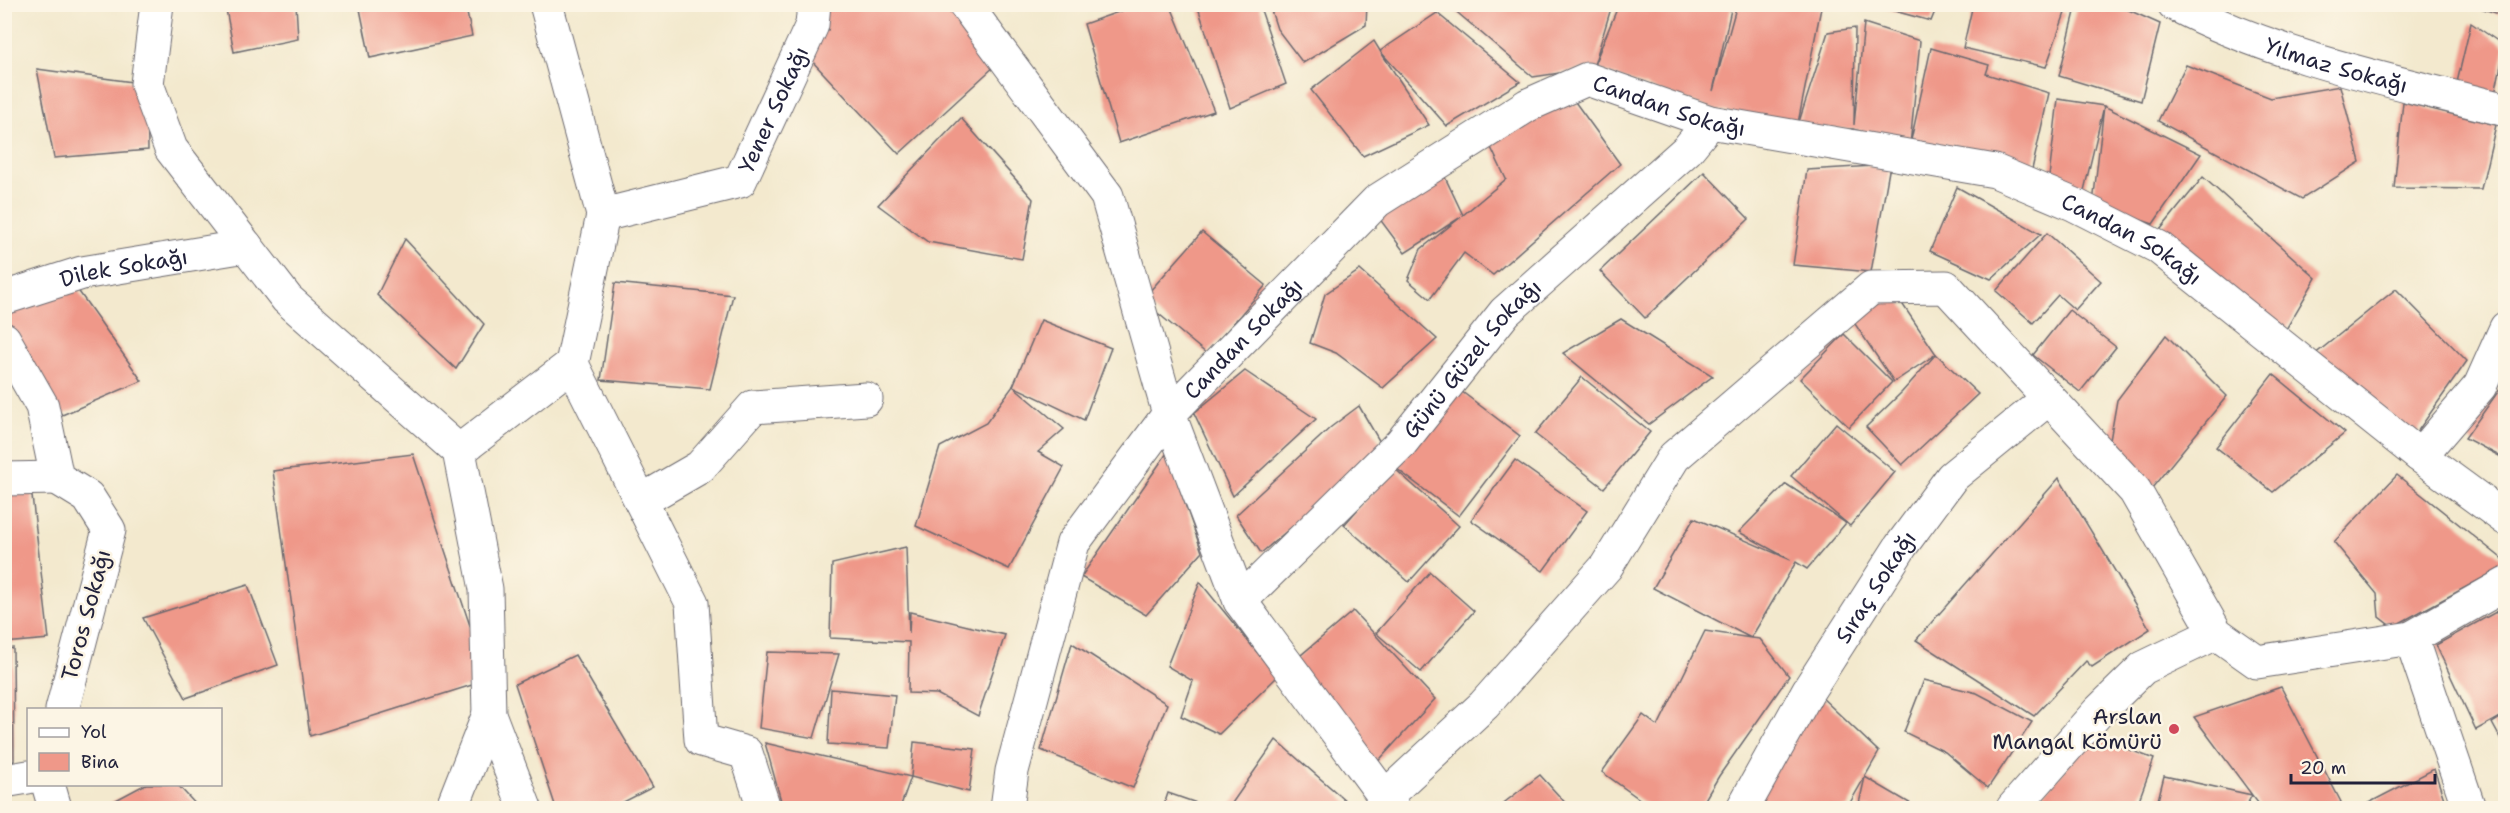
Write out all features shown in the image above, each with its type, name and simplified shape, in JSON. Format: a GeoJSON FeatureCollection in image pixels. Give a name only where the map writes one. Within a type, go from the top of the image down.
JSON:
{"type":"FeatureCollection","features":[{"type":"Feature","properties":{"kind":"street"},"geometry":{"type":"LineString","coordinates":[[157,4],[147,84],[171,149],[287,299],[459,451],[486,589],[489,714],[525,808]]}},
{"type":"Feature","properties":{"kind":"street"},"geometry":{"type":"LineString","coordinates":[[546,4],[603,215],[572,364],[692,603],[701,740],[746,753],[764,808]]}},
{"type":"Feature","properties":{"kind":"street","name":"Yener Sokağı"},"geometry":{"type":"LineString","coordinates":[[603,215],[740,181],[812,25],[814,4]]}},
{"type":"Feature","properties":{"kind":"street","name":"Yılmaz Sokağı"},"geometry":{"type":"LineString","coordinates":[[2174,4],[2205,21],[2298,56],[2505,110]]}},
{"type":"Feature","properties":{"kind":"street"},"geometry":{"type":"LineString","coordinates":[[965,5],[1107,196],[1170,414],[1240,600],[1386,804],[1484,705],[1606,567],[1674,457],[1871,288],[1946,287],[2135,491],[2216,633],[2258,662],[2411,638],[2505,584]]}},
{"type":"Feature","properties":{"kind":"street","name":"Candan Sokağı"},"geometry":{"type":"LineString","coordinates":[[1007,808],[1012,771],[1073,543],[1170,414],[1377,201],[1528,105],[1587,79],[1710,122],[1995,171],[2073,204],[2158,247],[2420,456],[2505,519]]}},
{"type":"Feature","properties":{"kind":"street","name":"Günü Güzel Sokağı"},"geometry":{"type":"LineString","coordinates":[[1240,600],[1401,443],[1505,312],[1687,150],[1710,122]]}},
{"type":"Feature","properties":{"kind":"street","name":"Dilek Sokağı"},"geometry":{"type":"LineString","coordinates":[[4,298],[82,273],[246,246]]}},
{"type":"Feature","properties":{"kind":"street"},"geometry":{"type":"LineString","coordinates":[[2420,456],[2480,386],[2505,328]]}},
{"type":"Feature","properties":{"kind":"street"},"geometry":{"type":"LineString","coordinates":[[4,339],[42,406],[57,478],[4,479]]}},
{"type":"Feature","properties":{"kind":"street"},"geometry":{"type":"LineString","coordinates":[[459,451],[572,364]]}},
{"type":"Feature","properties":{"kind":"street","name":"Sıraç Sokağı"},"geometry":{"type":"LineString","coordinates":[[1743,808],[1808,691],[1900,546],[1952,477],[2049,398]]}},
{"type":"Feature","properties":{"kind":"street"},"geometry":{"type":"LineString","coordinates":[[641,501],[700,467],[753,407],[866,399]]}},
{"type":"Feature","properties":{"kind":"street","name":"Toros Sokağı"},"geometry":{"type":"LineString","coordinates":[[57,478],[88,497],[109,530],[63,708]]}},
{"type":"Feature","properties":{"kind":"street"},"geometry":{"type":"LineString","coordinates":[[2013,808],[2098,712],[2143,668],[2216,633]]}},
{"type":"Feature","properties":{"kind":"street"},"geometry":{"type":"LineString","coordinates":[[2411,638],[2469,808]]}},
{"type":"Feature","properties":{"kind":"street"},"geometry":{"type":"LineString","coordinates":[[452,808],[489,714]]}},
{"type":"Feature","properties":{"kind":"street"},"geometry":{"type":"LineString","coordinates":[[4,781],[27,777]]}},
{"type":"Feature","properties":{"kind":"street"},"geometry":{"type":"LineString","coordinates":[[49,786],[55,808]]}},
{"type":"Feature","properties":{"kind":"building"},"geometry":{"type":"Polygon","coordinates":[[[225,4],[296,4],[298,39],[234,52],[225,4]]]}},
{"type":"Feature","properties":{"kind":"building"},"geometry":{"type":"Polygon","coordinates":[[[359,4],[465,4],[472,36],[370,58],[359,4]]]}},
{"type":"Feature","properties":{"kind":"building"},"geometry":{"type":"Polygon","coordinates":[[[824,4],[942,4],[997,64],[899,154],[811,60],[824,4]]]}},
{"type":"Feature","properties":{"kind":"building"},"geometry":{"type":"Polygon","coordinates":[[[1141,4],[1170,4],[1214,111],[1119,143],[1084,24],[1141,4]]]}},
{"type":"Feature","properties":{"kind":"building"},"geometry":{"type":"Polygon","coordinates":[[[1197,4],[1259,4],[1286,84],[1230,108],[1197,4]]]}},
{"type":"Feature","properties":{"kind":"building"},"geometry":{"type":"Polygon","coordinates":[[[1269,4],[1367,4],[1366,25],[1303,63],[1277,29],[1269,4]]]}},
{"type":"Feature","properties":{"kind":"building"},"geometry":{"type":"Polygon","coordinates":[[[1619,4],[1732,5],[1713,91],[1737,4],[1801,4],[1821,8],[1797,128],[1708,108],[1593,68],[1533,77],[1452,8],[1458,5],[1612,5],[1594,65],[1619,4]]]}},
{"type":"Feature","properties":{"kind":"building"},"geometry":{"type":"Polygon","coordinates":[[[1869,4],[1938,4],[1931,21],[1869,4]]]}},
{"type":"Feature","properties":{"kind":"building"},"geometry":{"type":"Polygon","coordinates":[[[1973,4],[2044,4],[2065,13],[2046,67],[1963,48],[1973,4]]]}},
{"type":"Feature","properties":{"kind":"building"},"geometry":{"type":"Polygon","coordinates":[[[2077,4],[2115,4],[2160,24],[2141,101],[2059,76],[2077,4]]]}},
{"type":"Feature","properties":{"kind":"building"},"geometry":{"type":"Polygon","coordinates":[[[2505,4],[2505,16],[2471,5],[2505,4]]]}},
{"type":"Feature","properties":{"kind":"building"},"geometry":{"type":"Polygon","coordinates":[[[1437,13],[1520,82],[1447,126],[1380,51],[1437,13]]]}},
{"type":"Feature","properties":{"kind":"building"},"geometry":{"type":"Polygon","coordinates":[[[1864,23],[1920,41],[1910,145],[1853,129],[1797,128],[1828,32],[1855,28],[1854,125],[1864,23]]]}},
{"type":"Feature","properties":{"kind":"building"},"geometry":{"type":"Polygon","coordinates":[[[2471,23],[2505,46],[2494,99],[2455,91],[2471,23]]]}},
{"type":"Feature","properties":{"kind":"building"},"geometry":{"type":"Polygon","coordinates":[[[1374,41],[1429,125],[1363,156],[1311,90],[1374,41]]]}},
{"type":"Feature","properties":{"kind":"building"},"geometry":{"type":"Polygon","coordinates":[[[1931,48],[1989,65],[1986,74],[2049,93],[2031,174],[1910,145],[1931,48]]]}},
{"type":"Feature","properties":{"kind":"building"},"geometry":{"type":"Polygon","coordinates":[[[2186,65],[2271,98],[2340,86],[2360,162],[2302,199],[2158,121],[2186,65]]]}},
{"type":"Feature","properties":{"kind":"building"},"geometry":{"type":"Polygon","coordinates":[[[37,69],[147,84],[148,150],[54,158],[37,69]]]}},
{"type":"Feature","properties":{"kind":"building"},"geometry":{"type":"Polygon","coordinates":[[[1565,88],[1620,164],[1493,275],[1464,253],[1430,299],[1408,280],[1421,249],[1461,217],[1405,253],[1379,218],[1442,171],[1463,215],[1506,179],[1484,133],[1565,88]]]}},
{"type":"Feature","properties":{"kind":"building"},"geometry":{"type":"Polygon","coordinates":[[[2058,99],[2104,106],[2083,195],[2049,177],[2058,99]]]}},
{"type":"Feature","properties":{"kind":"building"},"geometry":{"type":"Polygon","coordinates":[[[2403,102],[2496,125],[2481,189],[2394,188],[2403,102]]]}},
{"type":"Feature","properties":{"kind":"building"},"geometry":{"type":"Polygon","coordinates":[[[2104,106],[2201,154],[2153,224],[2093,204],[2104,106]]]}},
{"type":"Feature","properties":{"kind":"building"},"geometry":{"type":"Polygon","coordinates":[[[961,118],[1033,199],[1022,259],[928,242],[878,205],[961,118]]]}},
{"type":"Feature","properties":{"kind":"building"},"geometry":{"type":"Polygon","coordinates":[[[1890,165],[1871,272],[1793,265],[1807,170],[1890,165]]]}},
{"type":"Feature","properties":{"kind":"building"},"geometry":{"type":"Polygon","coordinates":[[[1704,172],[1749,219],[1645,318],[1600,271],[1704,172]]]}},
{"type":"Feature","properties":{"kind":"building"},"geometry":{"type":"Polygon","coordinates":[[[2203,177],[2316,278],[2278,343],[2156,235],[2203,177]]]}},
{"type":"Feature","properties":{"kind":"building"},"geometry":{"type":"Polygon","coordinates":[[[1957,187],[2041,234],[1991,279],[1930,251],[1957,187]]]}},
{"type":"Feature","properties":{"kind":"building"},"geometry":{"type":"Polygon","coordinates":[[[1202,232],[1266,285],[1207,354],[1142,300],[1202,232]]]}},
{"type":"Feature","properties":{"kind":"building"},"geometry":{"type":"Polygon","coordinates":[[[2047,233],[2101,281],[2075,310],[2058,295],[2033,323],[1996,291],[2047,233]]]}},
{"type":"Feature","properties":{"kind":"building"},"geometry":{"type":"Polygon","coordinates":[[[405,239],[484,324],[456,369],[377,295],[405,239]]]}},
{"type":"Feature","properties":{"kind":"building"},"geometry":{"type":"Polygon","coordinates":[[[1360,270],[1437,339],[1383,388],[1336,353],[1310,343],[1325,294],[1360,270]]]}},
{"type":"Feature","properties":{"kind":"building"},"geometry":{"type":"Polygon","coordinates":[[[615,283],[733,295],[710,389],[601,380],[615,283]]]}},
{"type":"Feature","properties":{"kind":"building"},"geometry":{"type":"Polygon","coordinates":[[[75,286],[142,381],[62,415],[4,326],[4,305],[75,286]]]}},
{"type":"Feature","properties":{"kind":"building"},"geometry":{"type":"Polygon","coordinates":[[[2396,289],[2467,361],[2415,435],[2314,355],[2396,289]]]}},
{"type":"Feature","properties":{"kind":"building"},"geometry":{"type":"Polygon","coordinates":[[[1886,299],[1899,299],[1936,354],[1894,382],[1853,321],[1886,299]]]}},
{"type":"Feature","properties":{"kind":"building"},"geometry":{"type":"Polygon","coordinates":[[[2069,310],[2116,347],[2080,392],[2033,355],[2069,310]]]}},
{"type":"Feature","properties":{"kind":"building"},"geometry":{"type":"Polygon","coordinates":[[[1621,319],[1713,376],[1649,424],[1563,353],[1621,319]]]}},
{"type":"Feature","properties":{"kind":"building"},"geometry":{"type":"Polygon","coordinates":[[[1041,320],[1111,348],[1084,420],[1013,386],[1041,320]]]}},
{"type":"Feature","properties":{"kind":"building"},"geometry":{"type":"Polygon","coordinates":[[[1844,334],[1892,382],[1849,427],[1800,379],[1844,334]]]}},
{"type":"Feature","properties":{"kind":"building"},"geometry":{"type":"Polygon","coordinates":[[[2166,335],[2227,396],[2152,488],[2109,446],[2117,400],[2166,335]]]}},
{"type":"Feature","properties":{"kind":"building"},"geometry":{"type":"Polygon","coordinates":[[[1936,354],[1978,394],[1902,465],[1866,427],[1936,354]]]}},
{"type":"Feature","properties":{"kind":"building"},"geometry":{"type":"Polygon","coordinates":[[[1245,371],[1316,419],[1233,496],[1194,413],[1245,371]]]}},
{"type":"Feature","properties":{"kind":"building"},"geometry":{"type":"Polygon","coordinates":[[[2273,374],[2345,433],[2273,492],[2216,447],[2273,374]]]}},
{"type":"Feature","properties":{"kind":"building"},"geometry":{"type":"Polygon","coordinates":[[[1582,377],[1650,432],[1604,488],[1535,434],[1582,377]]]}},
{"type":"Feature","properties":{"kind":"building"},"geometry":{"type":"Polygon","coordinates":[[[2505,382],[2505,459],[2465,438],[2505,382]]]}},
{"type":"Feature","properties":{"kind":"building"},"geometry":{"type":"Polygon","coordinates":[[[1453,385],[1520,436],[1459,516],[1392,465],[1453,385]]]}},
{"type":"Feature","properties":{"kind":"building"},"geometry":{"type":"Polygon","coordinates":[[[1013,386],[1064,429],[1038,452],[1064,467],[1009,569],[916,526],[940,447],[986,423],[1013,386]]]}},
{"type":"Feature","properties":{"kind":"building"},"geometry":{"type":"Polygon","coordinates":[[[1359,406],[1384,449],[1261,553],[1236,515],[1331,427],[1359,406]]]}},
{"type":"Feature","properties":{"kind":"building"},"geometry":{"type":"Polygon","coordinates":[[[1836,423],[1895,472],[1850,526],[1791,476],[1836,423]]]}},
{"type":"Feature","properties":{"kind":"building"},"geometry":{"type":"Polygon","coordinates":[[[1167,453],[1202,552],[1146,615],[1081,577],[1167,453]]]}},
{"type":"Feature","properties":{"kind":"building"},"geometry":{"type":"Polygon","coordinates":[[[413,454],[488,680],[310,736],[273,471],[413,454]]]}},
{"type":"Feature","properties":{"kind":"building"},"geometry":{"type":"Polygon","coordinates":[[[1515,460],[1587,511],[1543,571],[1471,520],[1515,460]]]}},
{"type":"Feature","properties":{"kind":"building"},"geometry":{"type":"Polygon","coordinates":[[[1394,468],[1459,526],[1409,582],[1344,525],[1394,468]]]}},
{"type":"Feature","properties":{"kind":"building"},"geometry":{"type":"Polygon","coordinates":[[[2397,475],[2505,561],[2505,566],[2392,627],[2379,617],[2377,594],[2334,542],[2397,475]]]}},
{"type":"Feature","properties":{"kind":"building"},"geometry":{"type":"Polygon","coordinates":[[[2059,478],[2150,629],[2092,667],[2086,661],[2034,716],[1916,640],[2059,478]]]}},
{"type":"Feature","properties":{"kind":"building"},"geometry":{"type":"Polygon","coordinates":[[[30,479],[49,639],[4,643],[4,482],[30,479]]]}},
{"type":"Feature","properties":{"kind":"building"},"geometry":{"type":"Polygon","coordinates":[[[1786,484],[1846,523],[1807,569],[1796,562],[1751,638],[1653,588],[1694,518],[1791,560],[1739,532],[1786,484]]]}},
{"type":"Feature","properties":{"kind":"building"},"geometry":{"type":"Polygon","coordinates":[[[906,547],[909,634],[910,612],[1005,635],[978,716],[937,694],[908,693],[909,642],[830,638],[832,564],[906,547]]]}},
{"type":"Feature","properties":{"kind":"building"},"geometry":{"type":"Polygon","coordinates":[[[1430,572],[1474,611],[1421,672],[1376,633],[1430,572]]]}},
{"type":"Feature","properties":{"kind":"building"},"geometry":{"type":"Polygon","coordinates":[[[1200,582],[1277,677],[1219,734],[1181,716],[1193,681],[1167,666],[1200,582]]]}},
{"type":"Feature","properties":{"kind":"building"},"geometry":{"type":"Polygon","coordinates":[[[248,585],[278,665],[186,698],[143,618],[248,585]]]}},
{"type":"Feature","properties":{"kind":"building"},"geometry":{"type":"Polygon","coordinates":[[[2505,607],[2505,714],[2476,730],[2436,645],[2505,607]]]}},
{"type":"Feature","properties":{"kind":"building"},"geometry":{"type":"Polygon","coordinates":[[[1353,611],[1435,699],[1371,769],[1294,661],[1353,611]]]}},
{"type":"Feature","properties":{"kind":"building"},"geometry":{"type":"Polygon","coordinates":[[[1705,631],[1760,639],[1789,676],[1719,776],[1700,808],[1652,808],[1602,772],[1643,715],[1658,726],[1705,631]]]}},
{"type":"Feature","properties":{"kind":"building"},"geometry":{"type":"Polygon","coordinates":[[[1072,643],[1167,704],[1133,788],[1041,750],[1072,643]]]}},
{"type":"Feature","properties":{"kind":"building"},"geometry":{"type":"Polygon","coordinates":[[[13,648],[14,761],[4,764],[4,650],[13,648]]]}},
{"type":"Feature","properties":{"kind":"building"},"geometry":{"type":"Polygon","coordinates":[[[767,652],[839,654],[814,738],[759,728],[767,652]]]}},
{"type":"Feature","properties":{"kind":"building"},"geometry":{"type":"Polygon","coordinates":[[[575,655],[653,787],[612,808],[556,808],[515,684],[575,655]]]}},
{"type":"Feature","properties":{"kind":"building"},"geometry":{"type":"Polygon","coordinates":[[[1924,680],[1977,693],[2032,722],[1988,788],[1945,752],[1904,732],[1924,680]]]}},
{"type":"Feature","properties":{"kind":"building"},"geometry":{"type":"Polygon","coordinates":[[[2281,687],[2341,802],[2333,808],[2262,808],[2194,717],[2281,687]]]}},
{"type":"Feature","properties":{"kind":"building"},"geometry":{"type":"Polygon","coordinates":[[[831,689],[895,695],[889,748],[828,744],[831,689]]]}},
{"type":"Feature","properties":{"kind":"building"},"geometry":{"type":"Polygon","coordinates":[[[1818,694],[1879,752],[1847,808],[1753,808],[1818,694]]]}},
{"type":"Feature","properties":{"kind":"building"},"geometry":{"type":"Polygon","coordinates":[[[2505,715],[2505,747],[2492,723],[2505,715]]]}},
{"type":"Feature","properties":{"kind":"building"},"geometry":{"type":"Polygon","coordinates":[[[2093,736],[2154,759],[2136,808],[2031,808],[2093,736]]]}},
{"type":"Feature","properties":{"kind":"building"},"geometry":{"type":"Polygon","coordinates":[[[1276,740],[1354,808],[1234,808],[1230,806],[1276,740]]]}},
{"type":"Feature","properties":{"kind":"building"},"geometry":{"type":"Polygon","coordinates":[[[914,742],[975,749],[969,792],[911,777],[914,742]]]}},
{"type":"Feature","properties":{"kind":"building"},"geometry":{"type":"Polygon","coordinates":[[[765,743],[911,777],[900,808],[783,808],[765,743]]]}},
{"type":"Feature","properties":{"kind":"building"},"geometry":{"type":"Polygon","coordinates":[[[2434,769],[2447,808],[2359,808],[2434,769]]]}},
{"type":"Feature","properties":{"kind":"building"},"geometry":{"type":"Polygon","coordinates":[[[1540,775],[1570,808],[1501,808],[1505,802],[1540,775]]]}},
{"type":"Feature","properties":{"kind":"building"},"geometry":{"type":"Polygon","coordinates":[[[2164,776],[2252,795],[2245,808],[2156,808],[2164,776]]]}},
{"type":"Feature","properties":{"kind":"building"},"geometry":{"type":"Polygon","coordinates":[[[1865,777],[1918,808],[1858,808],[1865,777]]]}},
{"type":"Feature","properties":{"kind":"building"},"geometry":{"type":"Polygon","coordinates":[[[142,786],[179,786],[199,808],[101,808],[142,786]]]}},
{"type":"Feature","properties":{"kind":"building"},"geometry":{"type":"Polygon","coordinates":[[[1168,793],[1211,808],[1163,808],[1168,793]]]}},
{"type":"Feature","properties":{"kind":"place","name":"Arslan Mangal Kömürü"},"geometry":{"type":"Point","coordinates":[2174,729]}}]}
